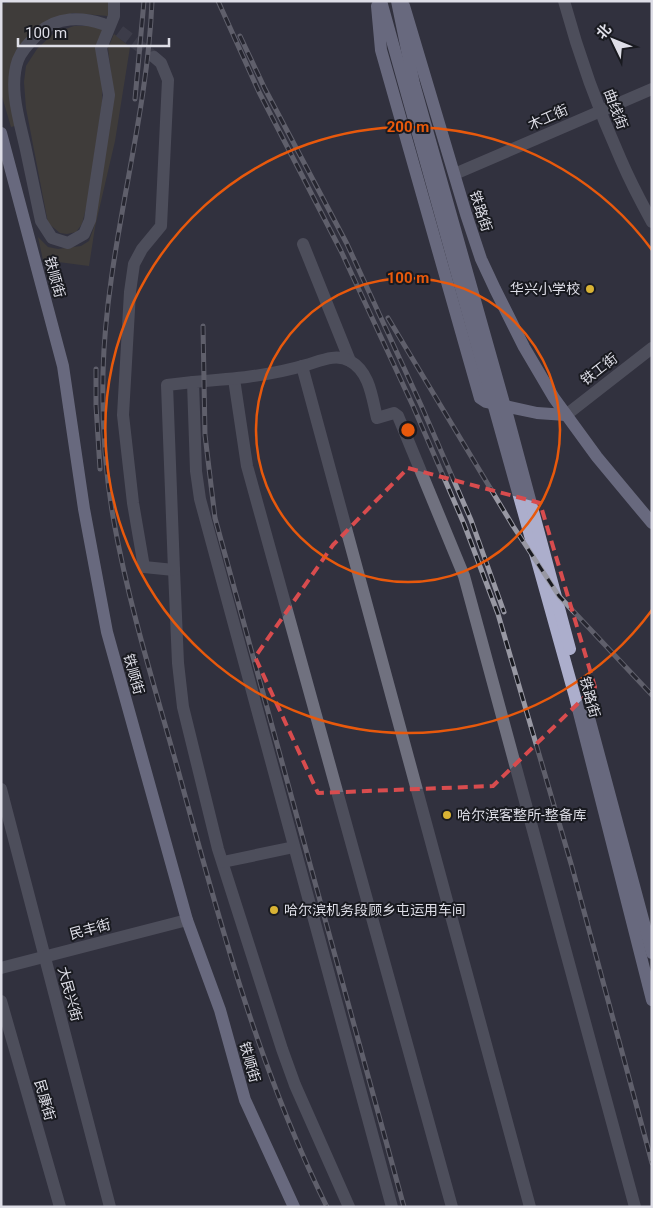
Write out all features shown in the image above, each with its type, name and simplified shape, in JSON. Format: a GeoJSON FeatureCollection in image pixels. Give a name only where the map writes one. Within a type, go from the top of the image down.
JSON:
{"type":"FeatureCollection","features":[{"type":"Feature","properties":{"kind":"main road"},"geometry":{"type":"LineString","coordinates":[[376,1],[380,50],[480,398],[486,402],[536,413],[566,415]]}},
{"type":"Feature","properties":{"kind":"main road"},"geometry":{"type":"LineString","coordinates":[[381,1],[410,85],[507,414],[652,953]]}},
{"type":"Feature","properties":{"kind":"main road"},"geometry":{"type":"LineString","coordinates":[[397,1],[410,85]]}},
{"type":"Feature","properties":{"kind":"main road","name":"铁路街"},"geometry":{"type":"LineString","coordinates":[[402,1],[481,259],[524,346],[566,415],[597,457],[652,523]]}},
{"type":"Feature","properties":{"kind":"main road","name":"铁路街"},"geometry":{"type":"LineString","coordinates":[[410,85],[574,697],[652,1000]]}},
{"type":"Feature","properties":{"kind":"main road","name":"铁顺街"},"geometry":{"type":"LineString","coordinates":[[1,133],[64,366],[84,509],[107,632],[187,920],[220,1010],[245,1100],[294,1207]]}},
{"type":"Feature","properties":{"kind":"street"},"geometry":{"type":"LineString","coordinates":[[103,24],[77,18],[59,21],[44,28],[27,44],[22,52],[18,60],[14,79],[15,101],[41,221],[52,238],[68,243],[84,234],[90,220],[109,95],[102,48],[114,16],[114,1]]}},
{"type":"Feature","properties":{"kind":"street","name":"曲线街"},"geometry":{"type":"LineString","coordinates":[[564,1],[574,40],[600,111],[621,162],[652,222]]}},
{"type":"Feature","properties":{"kind":"street"},"geometry":{"type":"LineString","coordinates":[[154,57],[161,63],[168,80],[161,226],[142,249],[134,264],[130,292],[123,415],[133,503],[144,567],[174,570]]}},
{"type":"Feature","properties":{"kind":"street","name":"木工街"},"geometry":{"type":"LineString","coordinates":[[457,174],[652,89]]}},
{"type":"Feature","properties":{"kind":"street"},"geometry":{"type":"LineString","coordinates":[[303,244],[350,361]]}},
{"type":"Feature","properties":{"kind":"street","name":"铁工街"},"geometry":{"type":"LineString","coordinates":[[566,415],[652,348]]}},
{"type":"Feature","properties":{"kind":"street"},"geometry":{"type":"LineString","coordinates":[[349,1207],[295,1085],[282,1049],[223,862],[183,707],[178,663],[167,385],[253,377],[328,358],[350,361],[360,368],[367,379],[377,418],[394,413],[398,416],[464,576],[635,1207]]}},
{"type":"Feature","properties":{"kind":"street"},"geometry":{"type":"LineString","coordinates":[[302,366],[530,1207]]}},
{"type":"Feature","properties":{"kind":"street"},"geometry":{"type":"LineString","coordinates":[[234,379],[247,466],[452,1207]]}},
{"type":"Feature","properties":{"kind":"street"},"geometry":{"type":"LineString","coordinates":[[193,382],[196,471],[200,499],[392,1207]]}},
{"type":"Feature","properties":{"kind":"street","name":"大民兴街"},"geometry":{"type":"LineString","coordinates":[[1,789],[110,1207]]}},
{"type":"Feature","properties":{"kind":"street"},"geometry":{"type":"LineString","coordinates":[[223,862],[294,846]]}},
{"type":"Feature","properties":{"kind":"street","name":"民丰街"},"geometry":{"type":"LineString","coordinates":[[1,968],[187,920]]}},
{"type":"Feature","properties":{"kind":"street","name":"民康街"},"geometry":{"type":"LineString","coordinates":[[1,1001],[60,1207]]}},
{"type":"Feature","properties":{"kind":"highlighted area"},"geometry":{"type":"Polygon","coordinates":[[[408,468],[540,503],[595,687],[493,786],[318,793],[255,657],[333,545],[408,468]]]}},
{"type":"Feature","properties":{"kind":"shaded area"},"geometry":{"type":"Polygon","coordinates":[[[17,1],[108,1],[109,9],[108,16],[72,13],[20,51],[15,126],[11,127],[1,93],[1,4],[17,1]]]}},
{"type":"Feature","properties":{"kind":"shaded area"},"geometry":{"type":"Polygon","coordinates":[[[74,26],[90,26],[103,29],[102,103],[87,204],[82,224],[76,232],[67,234],[60,233],[48,223],[26,108],[24,82],[26,66],[37,49],[54,33],[74,26]]]}},
{"type":"Feature","properties":{"kind":"shaded area"},"geometry":{"type":"Polygon","coordinates":[[[114,34],[130,47],[115,141],[95,227],[89,266],[43,260],[38,237],[48,247],[58,249],[81,246],[89,241],[94,227],[114,99],[108,48],[114,34]]]}},
{"type":"Feature","properties":{"kind":"tunnel"},"geometry":{"type":"LineString","coordinates":[[103,24],[118,30],[154,57]]}},
{"type":"Feature","properties":{"kind":"railway"},"geometry":{"type":"LineString","coordinates":[[135,99],[144,1]]}},
{"type":"Feature","properties":{"kind":"railway"},"geometry":{"type":"LineString","coordinates":[[152,1],[149,48],[143,94],[111,279],[106,326],[103,410],[106,466],[111,504],[135,616],[225,937],[260,1047],[280,1101],[327,1207]]}},
{"type":"Feature","properties":{"kind":"railway"},"geometry":{"type":"LineString","coordinates":[[218,1],[259,92],[341,251],[413,406],[464,524],[498,614],[572,867],[652,1163]]}},
{"type":"Feature","properties":{"kind":"railway"},"geometry":{"type":"LineString","coordinates":[[240,36],[265,89],[347,244],[421,405],[471,520],[504,612]]}},
{"type":"Feature","properties":{"kind":"railway"},"geometry":{"type":"LineString","coordinates":[[388,318],[513,526],[559,596],[652,695]]}},
{"type":"Feature","properties":{"kind":"railway"},"geometry":{"type":"LineString","coordinates":[[203,326],[205,435],[215,518],[404,1207]]}},
{"type":"Feature","properties":{"kind":"railway"},"geometry":{"type":"LineString","coordinates":[[96,369],[100,469]]}},
{"type":"Feature","properties":{"kind":"place","name":"华兴小学校"},"geometry":{"type":"Point","coordinates":[590,289]}},
{"type":"Feature","properties":{"kind":"place","name":"哈尔滨客整所-整备库"},"geometry":{"type":"Point","coordinates":[447,815]}},
{"type":"Feature","properties":{"kind":"place","name":"哈尔滨机务段顾乡屯运用车间"},"geometry":{"type":"Point","coordinates":[274,910]}}]}
